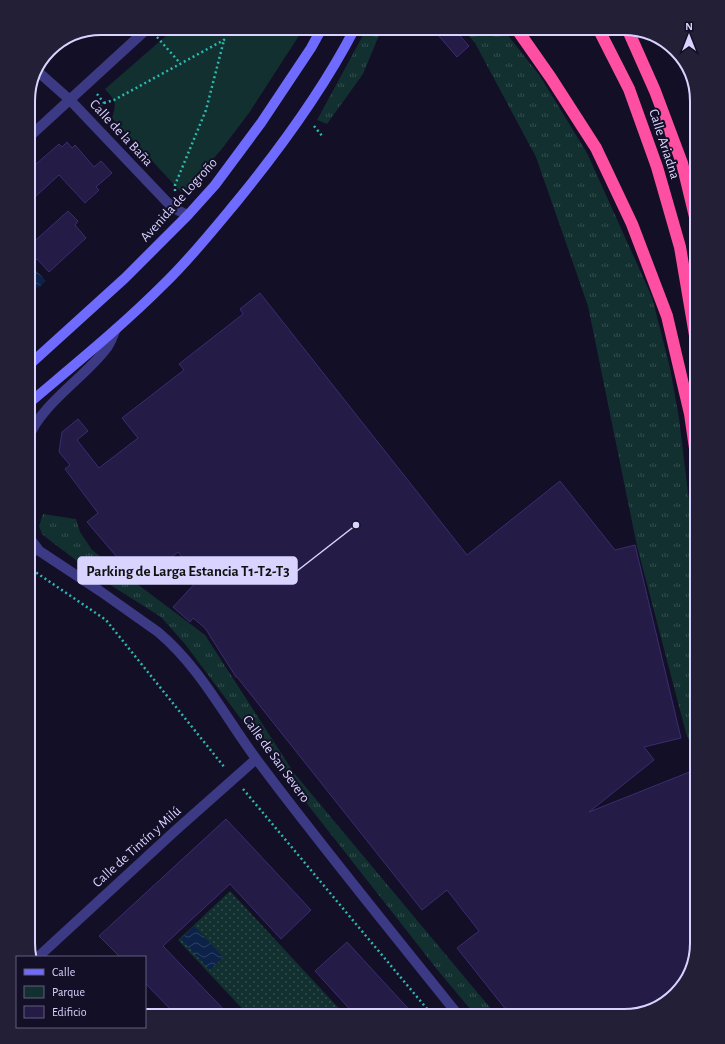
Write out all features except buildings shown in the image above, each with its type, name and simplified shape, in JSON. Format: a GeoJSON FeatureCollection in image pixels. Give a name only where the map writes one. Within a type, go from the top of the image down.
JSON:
{"type":"FeatureCollection","features":[{"type":"Feature","properties":{"kind":"highway"},"geometry":{"type":"LineString","coordinates":[[521,35],[551,78],[596,148],[632,224],[667,316],[690,414]]}},
{"type":"Feature","properties":{"kind":"highway","name":"Calle Ariadna"},"geometry":{"type":"LineString","coordinates":[[602,35],[629,89],[657,168],[680,247],[690,306]]}},
{"type":"Feature","properties":{"kind":"highway","name":"Calle Ariadna"},"geometry":{"type":"LineString","coordinates":[[630,35],[655,90],[682,163],[690,196]]}},
{"type":"Feature","properties":{"kind":"main road","name":"Avenida de Logroño"},"geometry":{"type":"LineString","coordinates":[[35,360],[120,284],[215,186],[261,123],[318,35]]}},
{"type":"Feature","properties":{"kind":"main road"},"geometry":{"type":"LineString","coordinates":[[35,398],[116,329],[165,284],[202,244],[275,154],[302,117],[351,35]]}},
{"type":"Feature","properties":{"kind":"street"},"geometry":{"type":"LineString","coordinates":[[35,132],[146,35]]}},
{"type":"Feature","properties":{"kind":"street","name":"Calle de la Baña"},"geometry":{"type":"LineString","coordinates":[[41,73],[70,100],[167,202],[177,210],[188,215]]}},
{"type":"Feature","properties":{"kind":"street"},"geometry":{"type":"LineString","coordinates":[[35,425],[40,417],[108,347],[116,329]]}},
{"type":"Feature","properties":{"kind":"street","name":"Calle de San Severo"},"geometry":{"type":"LineString","coordinates":[[35,545],[41,552]]}},
{"type":"Feature","properties":{"kind":"street","name":"Calle de San Severo"},"geometry":{"type":"LineString","coordinates":[[35,549],[100,591],[165,638],[200,676],[256,759],[453,1009]]}},
{"type":"Feature","properties":{"kind":"street","name":"Calle de Tintín y Milú"},"geometry":{"type":"LineString","coordinates":[[39,956],[256,759]]}},
{"type":"Feature","properties":{"kind":"path"},"geometry":{"type":"LineString","coordinates":[[155,35],[180,63]]}},
{"type":"Feature","properties":{"kind":"path"},"geometry":{"type":"LineString","coordinates":[[175,192],[175,185],[206,110],[224,35]]}},
{"type":"Feature","properties":{"kind":"path"},"geometry":{"type":"LineString","coordinates":[[96,110],[104,103],[114,100],[224,40]]}},
{"type":"Feature","properties":{"kind":"path"},"geometry":{"type":"LineString","coordinates":[[95,92],[104,103]]}},
{"type":"Feature","properties":{"kind":"path"},"geometry":{"type":"LineString","coordinates":[[314,126],[323,137]]}},
{"type":"Feature","properties":{"kind":"path"},"geometry":{"type":"LineString","coordinates":[[35,572],[106,620],[225,768],[219,773]]}},
{"type":"Feature","properties":{"kind":"path"},"geometry":{"type":"LineString","coordinates":[[237,794],[243,789],[427,1009]]}},
{"type":"Feature","properties":{"kind":"green space"},"geometry":{"type":"Polygon","coordinates":[[[167,35],[299,35],[249,113],[221,150],[185,191],[181,192],[112,118],[115,105],[111,96],[105,89],[167,35]]]}},
{"type":"Feature","properties":{"kind":"green space"},"geometry":{"type":"Polygon","coordinates":[[[363,35],[379,35],[363,74],[327,124],[317,120],[363,35]]]}},
{"type":"Feature","properties":{"kind":"green space"},"geometry":{"type":"Polygon","coordinates":[[[468,35],[508,35],[540,76],[587,153],[652,297],[670,368],[679,418],[690,507],[690,743],[686,733],[637,546],[588,306],[536,157],[475,43],[468,35]]]}},
{"type":"Feature","properties":{"kind":"green space"},"geometry":{"type":"Polygon","coordinates":[[[43,514],[76,519],[80,532],[92,550],[205,635],[294,773],[491,1009],[470,1009],[440,973],[256,739],[185,644],[161,617],[101,579],[42,534],[39,526],[43,514]]]}},
{"type":"Feature","properties":{"kind":"green space"},"geometry":{"type":"Polygon","coordinates":[[[230,891],[340,1009],[242,1009],[178,940],[230,891]]]}},
{"type":"Feature","properties":{"kind":"water"},"geometry":{"type":"Polygon","coordinates":[[[35,269],[46,281],[38,288],[35,285],[35,269]]]}},
{"type":"Feature","properties":{"kind":"water"},"geometry":{"type":"Polygon","coordinates":[[[194,926],[223,957],[210,970],[181,939],[194,926]]]}},
{"type":"Feature","properties":{"kind":"place","name":"Parking de Larga Estancia T1-T2-T3"},"geometry":{"type":"Point","coordinates":[356,525]}}]}
